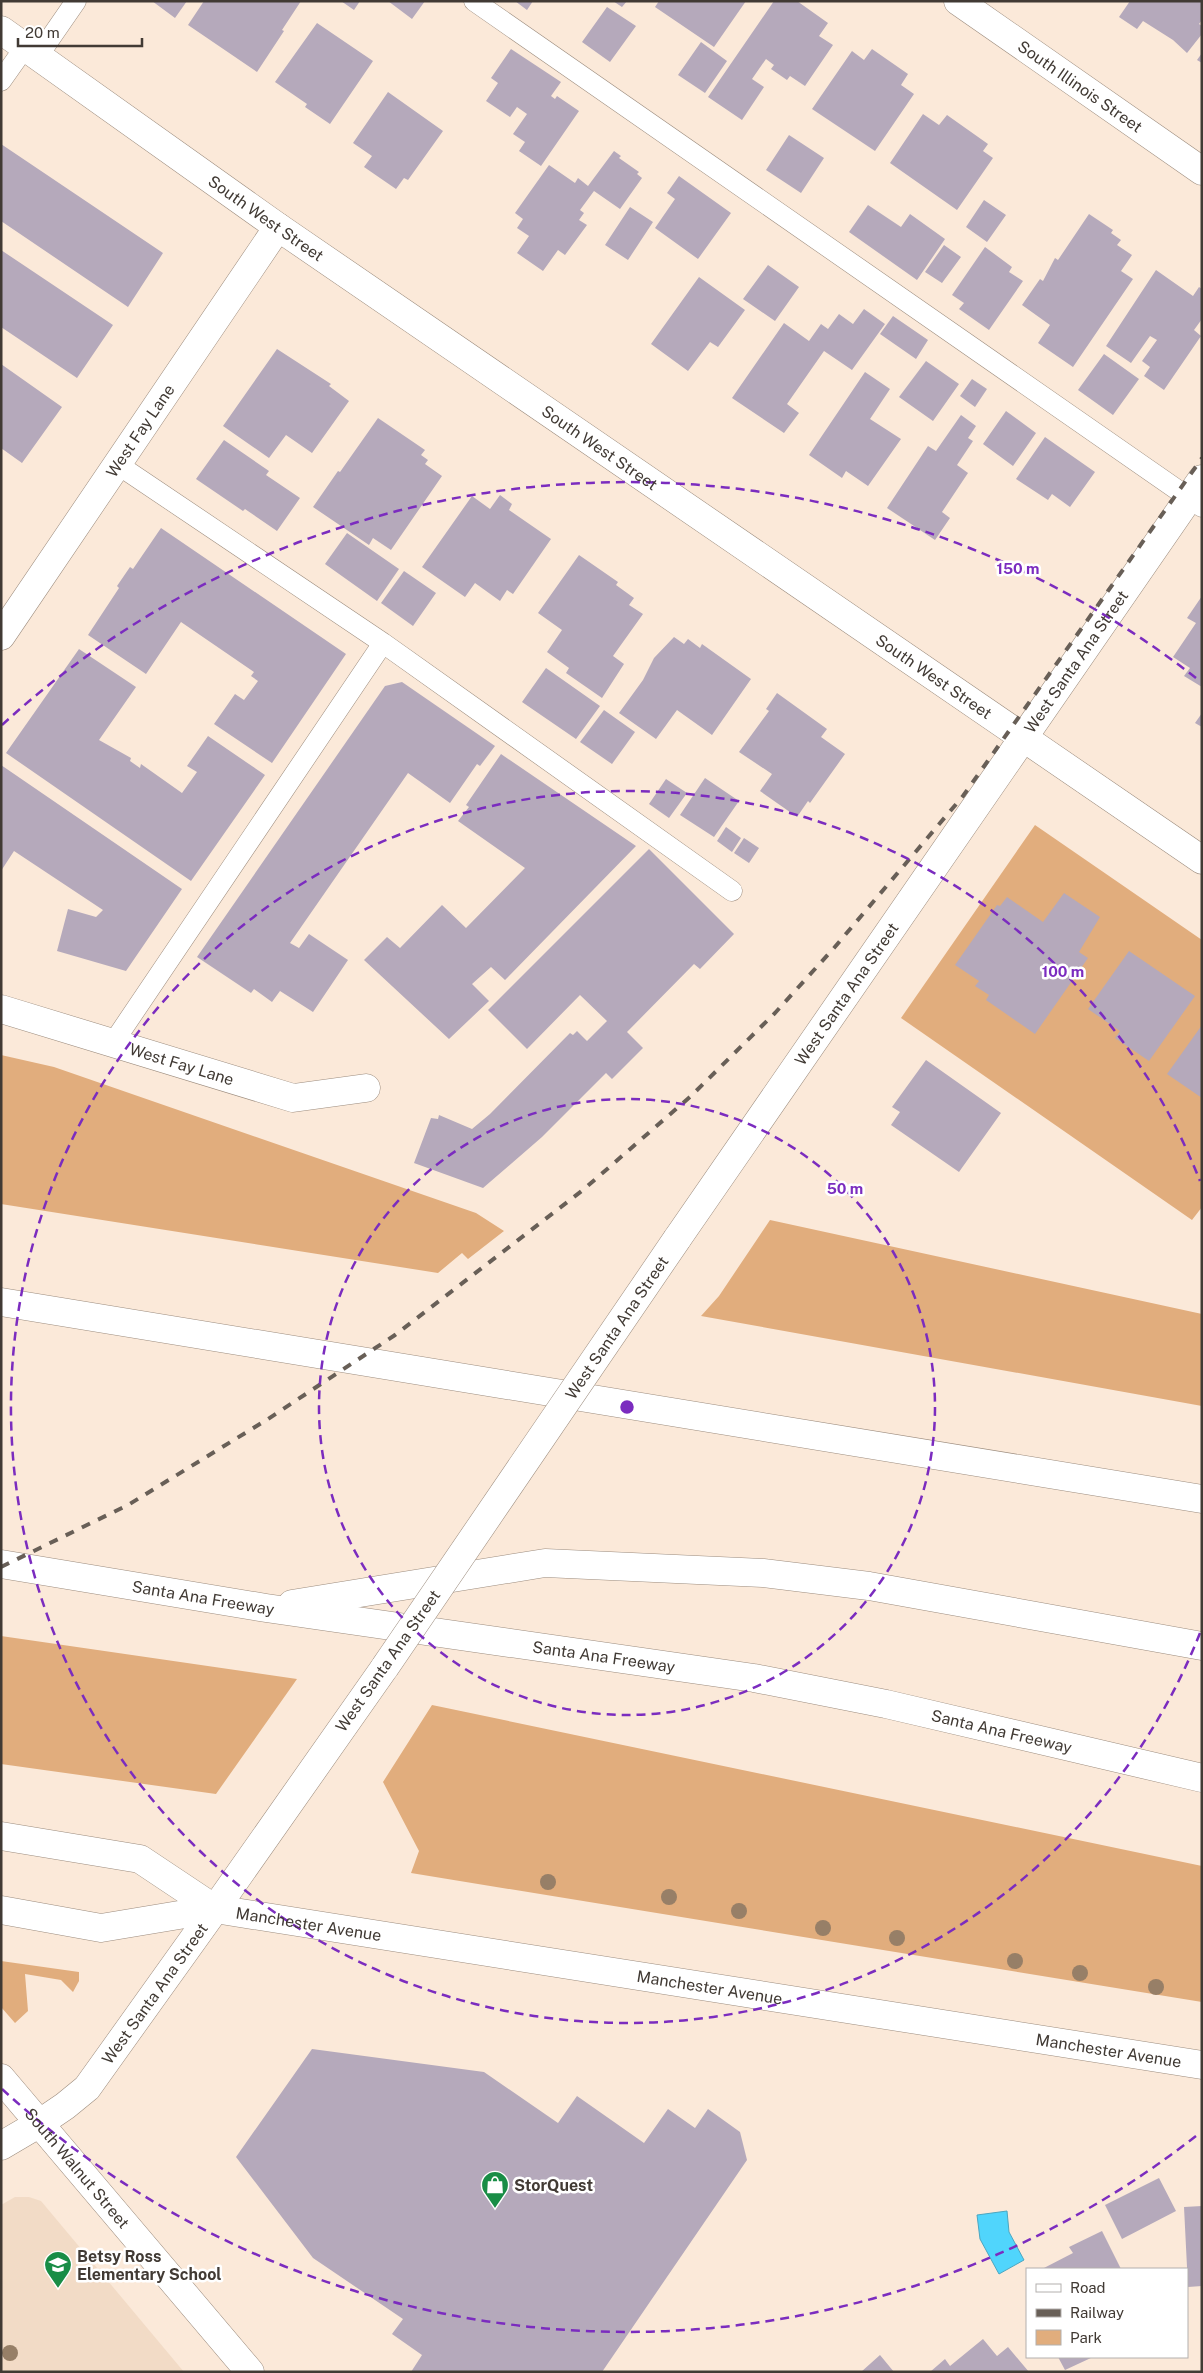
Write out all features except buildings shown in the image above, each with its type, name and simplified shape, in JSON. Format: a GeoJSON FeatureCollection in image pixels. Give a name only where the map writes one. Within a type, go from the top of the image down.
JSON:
{"type":"FeatureCollection","features":[{"type":"Feature","properties":{"kind":"main road","name":"South Illinois Street"},"geometry":{"type":"LineString","coordinates":[[958,1],[1202,172]]}},
{"type":"Feature","properties":{"kind":"main road","name":"South West Street"},"geometry":{"type":"LineString","coordinates":[[1,30],[278,227],[1202,860]]}},
{"type":"Feature","properties":{"kind":"main road","name":"West Fay Lane"},"geometry":{"type":"LineString","coordinates":[[1,636],[278,227]]}},
{"type":"Feature","properties":{"kind":"main road","name":"West Santa Ana Street"},"geometry":{"type":"LineString","coordinates":[[1,2146],[40,2123],[87,2088],[216,1909],[1023,738],[1197,495]]}},
{"type":"Feature","properties":{"kind":"main road","name":"West Fay Lane"},"geometry":{"type":"LineString","coordinates":[[1,1009],[293,1098],[366,1088]]}},
{"type":"Feature","properties":{"kind":"main road"},"geometry":{"type":"LineString","coordinates":[[1,1302],[1202,1499]]}},
{"type":"Feature","properties":{"kind":"main road"},"geometry":{"type":"LineString","coordinates":[[266,1608],[545,1563],[555,1563],[763,1573],[869,1586],[1202,1646]]}},
{"type":"Feature","properties":{"kind":"main road","name":"Santa Ana Freeway"},"geometry":{"type":"LineString","coordinates":[[1,1564],[266,1608],[754,1678],[886,1704],[1202,1778]]}},
{"type":"Feature","properties":{"kind":"main road","name":"Manchester Avenue"},"geometry":{"type":"LineString","coordinates":[[1,1836],[140,1859],[216,1909]]}},
{"type":"Feature","properties":{"kind":"main road","name":"Manchester Avenue"},"geometry":{"type":"LineString","coordinates":[[1,1910],[101,1928],[216,1909],[1202,2065]]}},
{"type":"Feature","properties":{"kind":"main road","name":"South Walnut Street"},"geometry":{"type":"LineString","coordinates":[[1,2078],[250,2372]]}},
{"type":"Feature","properties":{"kind":"lane"},"geometry":{"type":"LineString","coordinates":[[1,81],[32,52],[76,1]]}},
{"type":"Feature","properties":{"kind":"lane"},"geometry":{"type":"LineString","coordinates":[[474,1],[1197,495]]}},
{"type":"Feature","properties":{"kind":"lane"},"geometry":{"type":"LineString","coordinates":[[117,464],[382,643],[732,891]]}},
{"type":"Feature","properties":{"kind":"lane"},"geometry":{"type":"LineString","coordinates":[[113,1043],[382,643]]}},
{"type":"Feature","properties":{"kind":"shaded area","name":"Betsy Ross Elementary School"},"geometry":{"type":"Polygon","coordinates":[[[15,2197],[29,2197],[41,2201],[184,2372],[1,2372],[1,2205],[15,2197]]]}},
{"type":"Feature","properties":{"kind":"green space"},"geometry":{"type":"Polygon","coordinates":[[[1035,825],[1202,940],[1202,1207],[1192,1220],[901,1018],[1035,825]]]}},
{"type":"Feature","properties":{"kind":"green space"},"geometry":{"type":"Polygon","coordinates":[[[1,1055],[54,1067],[476,1213],[504,1231],[468,1259],[462,1253],[438,1273],[1,1204],[1,1055]]]}},
{"type":"Feature","properties":{"kind":"green space"},"geometry":{"type":"Polygon","coordinates":[[[770,1220],[1202,1314],[1202,1406],[701,1316],[719,1296],[770,1220]]]}},
{"type":"Feature","properties":{"kind":"green space"},"geometry":{"type":"Polygon","coordinates":[[[1,1636],[297,1679],[216,1794],[1,1764],[1,1636]]]}},
{"type":"Feature","properties":{"kind":"green space"},"geometry":{"type":"Polygon","coordinates":[[[432,1705],[1202,1866],[1202,2002],[411,1873],[419,1851],[383,1782],[432,1705]]]}},
{"type":"Feature","properties":{"kind":"green space"},"geometry":{"type":"Polygon","coordinates":[[[1,1961],[79,1972],[79,1981],[73,1992],[61,1980],[25,1974],[28,2011],[15,2023],[1,2007],[1,1961]]]}},
{"type":"Feature","properties":{"kind":"water"},"geometry":{"type":"Polygon","coordinates":[[[1007,2211],[1009,2232],[1024,2260],[999,2274],[980,2239],[977,2215],[1007,2211]]]}},
{"type":"Feature","properties":{"kind":"railway"},"geometry":{"type":"LineString","coordinates":[[1,1567],[128,1505],[268,1419],[395,1335],[583,1190],[691,1096],[775,1013],[834,948],[963,796],[1202,458]]}},
{"type":"Feature","properties":{"kind":"place","name":"StorQuest"},"geometry":{"type":"Point","coordinates":[495,2209]}},
{"type":"Feature","properties":{"kind":"place","name":"Betsy Ross Elementary School"},"geometry":{"type":"Point","coordinates":[58,2289]}}]}
